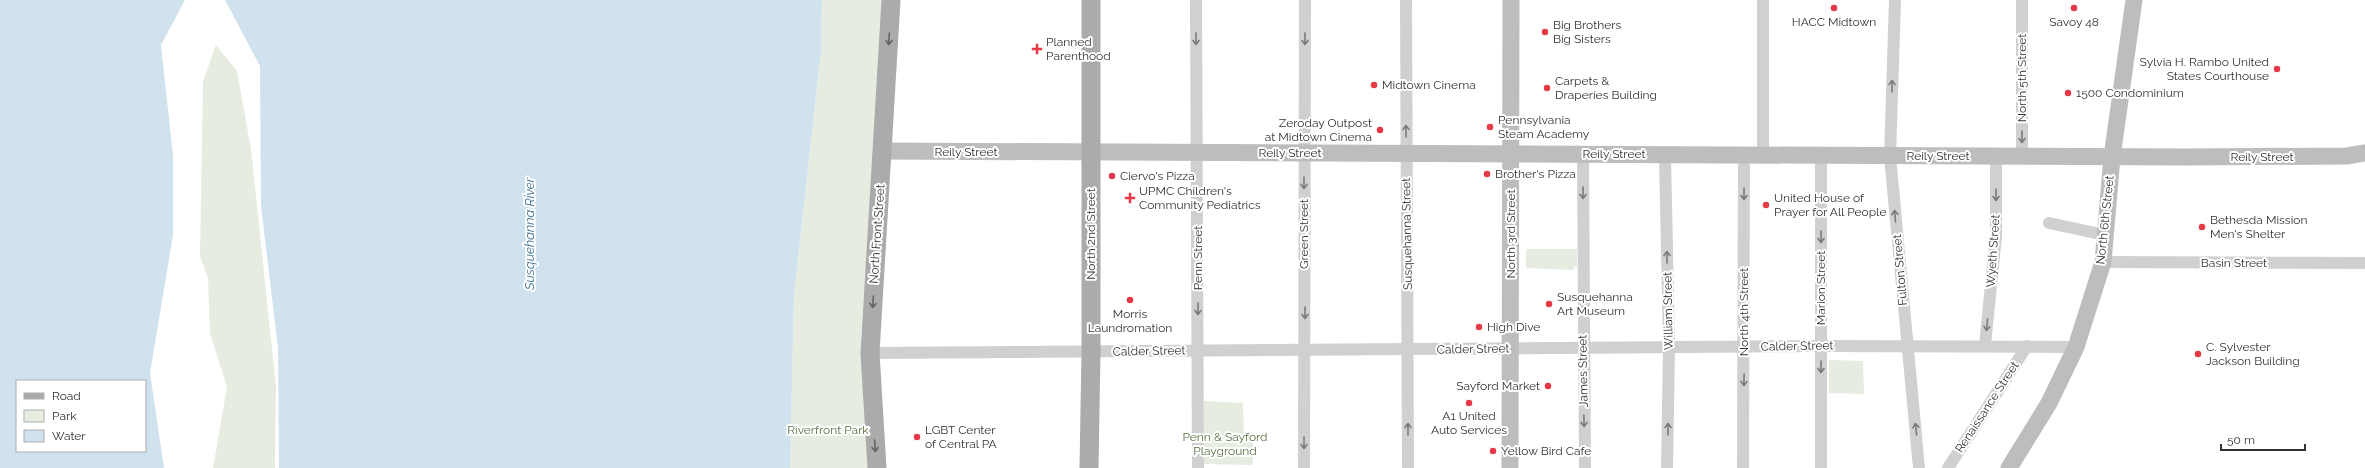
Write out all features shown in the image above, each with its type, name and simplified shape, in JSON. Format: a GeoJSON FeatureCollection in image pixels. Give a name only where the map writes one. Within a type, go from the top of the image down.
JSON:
{"type":"FeatureCollection","features":[{"type":"Feature","properties":{"kind":"main road","name":"North Front Street"},"geometry":{"type":"LineString","coordinates":[[877,468],[870,353],[891,0]]}},
{"type":"Feature","properties":{"kind":"main road","name":"North 2nd Street"},"geometry":{"type":"LineString","coordinates":[[1089,468],[1091,352],[1091,0]]}},
{"type":"Feature","properties":{"kind":"main road","name":"North 3rd Street"},"geometry":{"type":"LineString","coordinates":[[1510,468],[1511,0]]}},
{"type":"Feature","properties":{"kind":"main road","name":"North 6th Street"},"geometry":{"type":"LineString","coordinates":[[2009,468],[2049,403],[2076,347],[2102,262],[2112,157],[2134,0]]}},
{"type":"Feature","properties":{"kind":"main road","name":"Reily Street"},"geometry":{"type":"LineString","coordinates":[[882,151],[2112,157],[2347,156],[2365,153]]}},
{"type":"Feature","properties":{"kind":"main road","name":"Reily Street"},"geometry":{"type":"LineString","coordinates":[[2347,156],[2365,160]]}},
{"type":"Feature","properties":{"kind":"street","name":"Penn Street"},"geometry":{"type":"LineString","coordinates":[[1196,0],[1198,468]]}},
{"type":"Feature","properties":{"kind":"street","name":"Green Street"},"geometry":{"type":"LineString","coordinates":[[1304,468],[1305,0]]}},
{"type":"Feature","properties":{"kind":"street","name":"Susquehanna Street"},"geometry":{"type":"LineString","coordinates":[[1406,0],[1408,468]]}},
{"type":"Feature","properties":{"kind":"street"},"geometry":{"type":"LineString","coordinates":[[1763,155],[1764,0]]}},
{"type":"Feature","properties":{"kind":"street","name":"Fulton Street"},"geometry":{"type":"LineString","coordinates":[[1895,0],[1890,156],[1919,468]]}},
{"type":"Feature","properties":{"kind":"street","name":"North 5th Street"},"geometry":{"type":"LineString","coordinates":[[2022,0],[2022,156]]}},
{"type":"Feature","properties":{"kind":"street","name":"James Street"},"geometry":{"type":"LineString","coordinates":[[1583,154],[1583,349],[1585,468]]}},
{"type":"Feature","properties":{"kind":"street","name":"William Street"},"geometry":{"type":"LineString","coordinates":[[1665,155],[1669,348],[1667,468]]}},
{"type":"Feature","properties":{"kind":"street","name":"North 4th Street"},"geometry":{"type":"LineString","coordinates":[[1743,468],[1745,347],[1744,155]]}},
{"type":"Feature","properties":{"kind":"street","name":"Marion Street"},"geometry":{"type":"LineString","coordinates":[[1821,156],[1821,468]]}},
{"type":"Feature","properties":{"kind":"street","name":"Wyeth Street"},"geometry":{"type":"LineString","coordinates":[[1985,345],[1996,236],[1996,156]]}},
{"type":"Feature","properties":{"kind":"street"},"geometry":{"type":"LineString","coordinates":[[2049,223],[2105,235]]}},
{"type":"Feature","properties":{"kind":"street","name":"Basin Street"},"geometry":{"type":"LineString","coordinates":[[2102,262],[2365,263]]}},
{"type":"Feature","properties":{"kind":"street","name":"Calder Street"},"geometry":{"type":"LineString","coordinates":[[870,353],[1091,352],[1304,348],[1408,350],[1985,345],[2076,347]]}},
{"type":"Feature","properties":{"kind":"street","name":"Renaissance Street"},"geometry":{"type":"LineString","coordinates":[[1948,468],[2027,346]]}},
{"type":"Feature","properties":{"kind":"green space","name":"Riverfront Park"},"geometry":{"type":"Polygon","coordinates":[[[822,0],[884,0],[861,338],[869,468],[790,468],[794,296],[821,51],[822,0]]]}},
{"type":"Feature","properties":{"kind":"green space"},"geometry":{"type":"Polygon","coordinates":[[[216,45],[237,71],[251,149],[276,387],[275,468],[213,468],[227,387],[210,333],[208,278],[200,256],[203,81],[216,45]]]}},
{"type":"Feature","properties":{"kind":"green space"},"geometry":{"type":"Polygon","coordinates":[[[1526,249],[1577,249],[1577,267],[1574,267],[1574,270],[1526,268],[1526,249]]]}},
{"type":"Feature","properties":{"kind":"green space"},"geometry":{"type":"Polygon","coordinates":[[[1829,360],[1863,361],[1864,394],[1829,393],[1829,360]]]}},
{"type":"Feature","properties":{"kind":"green space","name":"Penn & Sayford Playground"},"geometry":{"type":"Polygon","coordinates":[[[1204,401],[1243,403],[1244,436],[1253,437],[1253,465],[1203,464],[1204,401]]]}},
{"type":"Feature","properties":{"kind":"water"},"geometry":{"type":"Polygon","coordinates":[[[0,0],[185,0],[161,45],[173,156],[173,235],[150,373],[164,468],[0,468],[0,0]]]}},
{"type":"Feature","properties":{"kind":"water","name":"Susquehanna River"},"geometry":{"type":"Polygon","coordinates":[[[225,0],[822,0],[821,51],[794,296],[790,468],[279,468],[278,348],[261,206],[260,66],[225,0]]]}},
{"type":"Feature","properties":{"kind":"place","name":"HACC Midtown"},"geometry":{"type":"Point","coordinates":[1834,8]}},
{"type":"Feature","properties":{"kind":"place","name":"Savoy 48"},"geometry":{"type":"Point","coordinates":[2074,8]}},
{"type":"Feature","properties":{"kind":"place","name":"Big Brothers Big Sisters"},"geometry":{"type":"Point","coordinates":[1545,32]}},
{"type":"Feature","properties":{"kind":"place","name":"Planned Parenthood"},"geometry":{"type":"Point","coordinates":[1037,49]}},
{"type":"Feature","properties":{"kind":"place","name":"Sylvia H. Rambo United States Courthouse"},"geometry":{"type":"Point","coordinates":[2277,69]}},
{"type":"Feature","properties":{"kind":"place","name":"Midtown Cinema"},"geometry":{"type":"Point","coordinates":[1374,85]}},
{"type":"Feature","properties":{"kind":"place","name":"Carpets & Draperies Building"},"geometry":{"type":"Point","coordinates":[1547,88]}},
{"type":"Feature","properties":{"kind":"place","name":"1500 Condominium"},"geometry":{"type":"Point","coordinates":[2068,93]}},
{"type":"Feature","properties":{"kind":"place","name":"Pennsylvania Steam Academy"},"geometry":{"type":"Point","coordinates":[1490,127]}},
{"type":"Feature","properties":{"kind":"place","name":"Zeroday Outpost at Midtown Cinema"},"geometry":{"type":"Point","coordinates":[1380,130]}},
{"type":"Feature","properties":{"kind":"place","name":"Brother's Pizza"},"geometry":{"type":"Point","coordinates":[1487,174]}},
{"type":"Feature","properties":{"kind":"place","name":"Ciervo's Pizza"},"geometry":{"type":"Point","coordinates":[1112,176]}},
{"type":"Feature","properties":{"kind":"place","name":"UPMC Children's Community Pediatrics"},"geometry":{"type":"Point","coordinates":[1130,198]}},
{"type":"Feature","properties":{"kind":"place","name":"United House of Prayer for All People"},"geometry":{"type":"Point","coordinates":[1766,205]}},
{"type":"Feature","properties":{"kind":"place","name":"Bethesda Mission Men's Shelter"},"geometry":{"type":"Point","coordinates":[2202,227]}},
{"type":"Feature","properties":{"kind":"place","name":"Morris Laundromation"},"geometry":{"type":"Point","coordinates":[1130,300]}},
{"type":"Feature","properties":{"kind":"place","name":"Susquehanna Art Museum"},"geometry":{"type":"Point","coordinates":[1549,304]}},
{"type":"Feature","properties":{"kind":"place","name":"High Dive"},"geometry":{"type":"Point","coordinates":[1479,327]}},
{"type":"Feature","properties":{"kind":"place","name":"C. Sylvester Jackson Building"},"geometry":{"type":"Point","coordinates":[2198,354]}},
{"type":"Feature","properties":{"kind":"place","name":"Sayford Market"},"geometry":{"type":"Point","coordinates":[1548,386]}},
{"type":"Feature","properties":{"kind":"place","name":"A1 United Auto Services"},"geometry":{"type":"Point","coordinates":[1469,403]}},
{"type":"Feature","properties":{"kind":"place","name":"LGBT Center of Central PA"},"geometry":{"type":"Point","coordinates":[917,437]}},
{"type":"Feature","properties":{"kind":"place","name":"Yellow Bird Cafe"},"geometry":{"type":"Point","coordinates":[1493,451]}}]}
